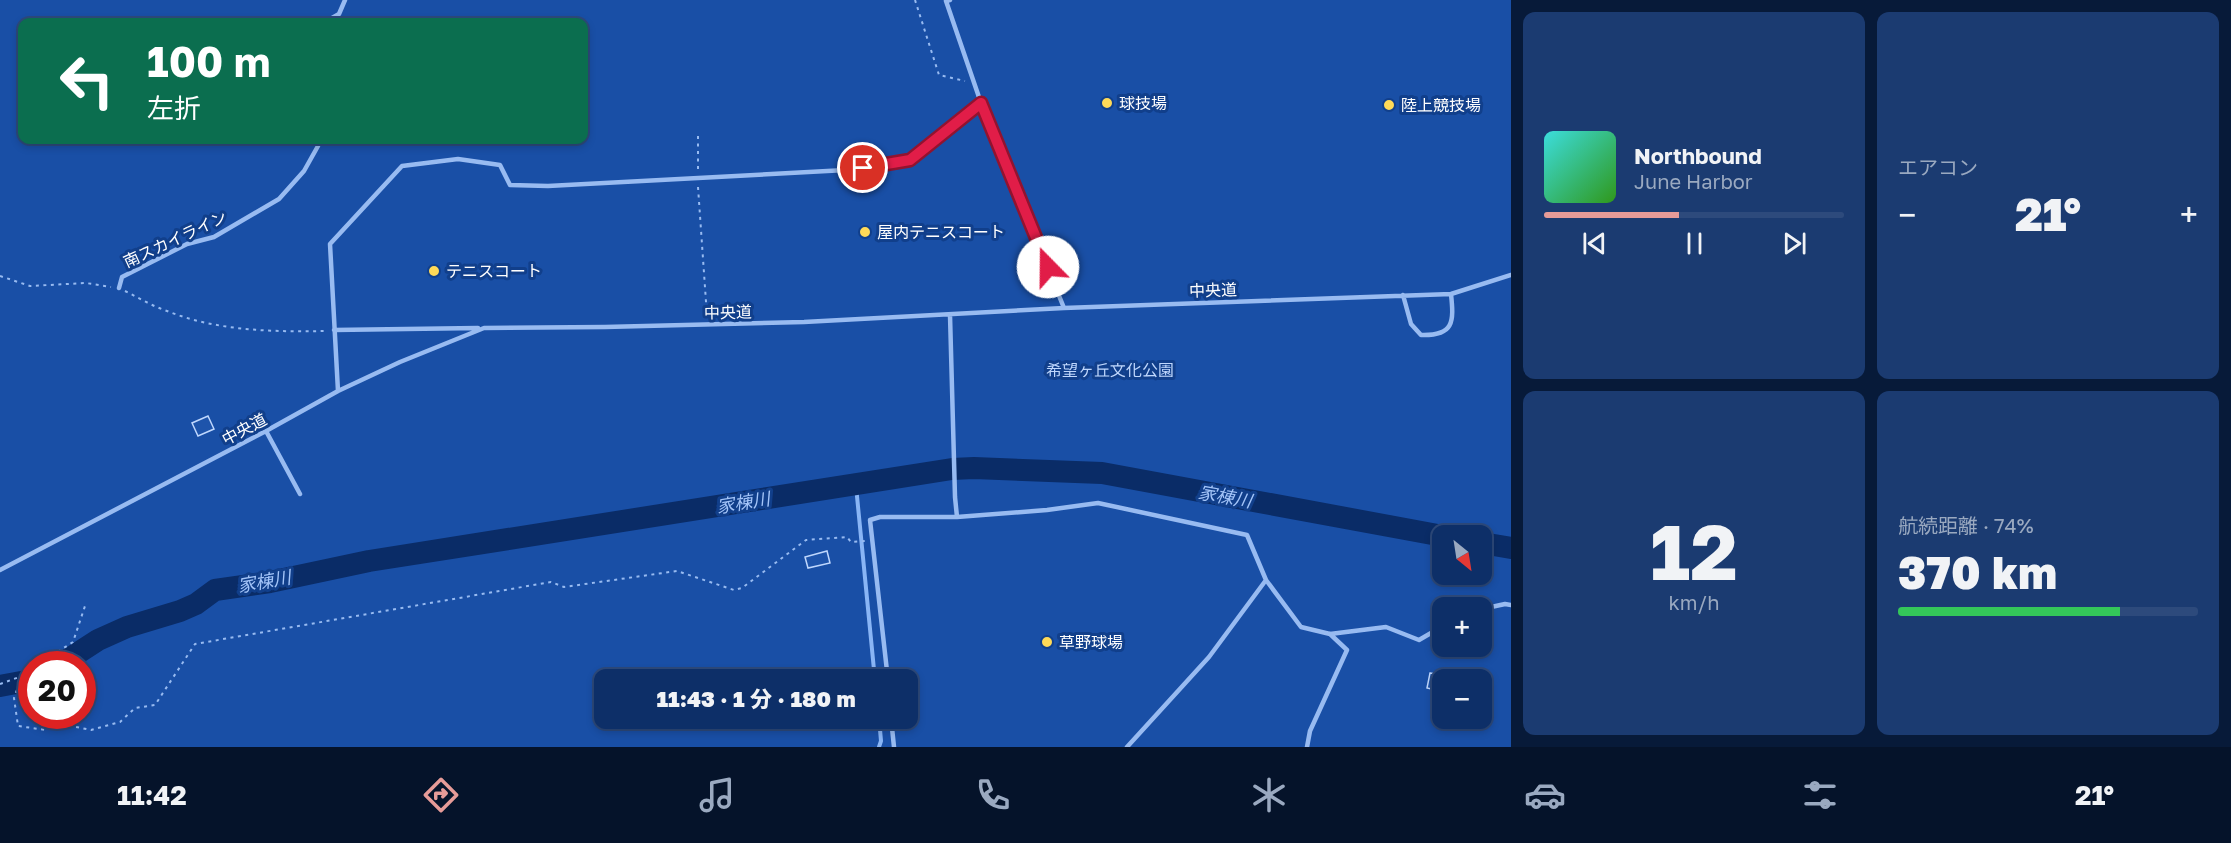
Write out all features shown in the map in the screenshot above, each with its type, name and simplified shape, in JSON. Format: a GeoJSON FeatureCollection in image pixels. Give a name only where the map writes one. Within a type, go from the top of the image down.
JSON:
{"type":"FeatureCollection","features":[{"type":"Feature","properties":{"kind":"lane"},"geometry":{"type":"LineString","coordinates":[[332,18],[339,14],[345,0]]}},
{"type":"Feature","properties":{"kind":"lane"},"geometry":{"type":"LineString","coordinates":[[950,0],[946,2],[977,85],[981,103],[1064,308]]}},
{"type":"Feature","properties":{"kind":"lane"},"geometry":{"type":"LineString","coordinates":[[338,391],[330,244],[402,166],[458,159],[488,163],[500,165],[510,185],[548,186],[846,170],[910,160],[981,103]]}},
{"type":"Feature","properties":{"kind":"lane","name":"南スカイライン"},"geometry":{"type":"LineString","coordinates":[[119,288],[122,277],[141,266],[187,244],[214,237],[279,199],[304,171],[318,144]]}},
{"type":"Feature","properties":{"kind":"lane","name":"中央道"},"geometry":{"type":"LineString","coordinates":[[0,570],[338,391],[400,362],[484,328],[708,325],[1064,308],[1451,294],[1511,275]]}},
{"type":"Feature","properties":{"kind":"lane"},"geometry":{"type":"LineString","coordinates":[[1403,295],[1411,324],[1421,335],[1437,336],[1449,327],[1453,313],[1451,294]]}},
{"type":"Feature","properties":{"kind":"lane"},"geometry":{"type":"LineString","coordinates":[[950,315],[957,517]]}},
{"type":"Feature","properties":{"kind":"lane"},"geometry":{"type":"LineString","coordinates":[[334,330],[484,328]]}},
{"type":"Feature","properties":{"kind":"lane"},"geometry":{"type":"LineString","coordinates":[[266,431],[300,494]]}},
{"type":"Feature","properties":{"kind":"lane"},"geometry":{"type":"LineString","coordinates":[[887,669],[870,520],[880,517],[957,517],[1047,510],[1098,503],[1247,535],[1266,579],[1301,627],[1330,634],[1386,627],[1419,640],[1432,632]]}},
{"type":"Feature","properties":{"kind":"lane"},"geometry":{"type":"LineString","coordinates":[[1127,747],[1209,657],[1266,579]]}},
{"type":"Feature","properties":{"kind":"lane"},"geometry":{"type":"LineString","coordinates":[[1492,607],[1511,605]]}},
{"type":"Feature","properties":{"kind":"lane"},"geometry":{"type":"LineString","coordinates":[[1307,747],[1310,731],[1347,650],[1330,634]]}},
{"type":"Feature","properties":{"kind":"lane"},"geometry":{"type":"LineString","coordinates":[[892,729],[894,747]]}},
{"type":"Feature","properties":{"kind":"path"},"geometry":{"type":"LineString","coordinates":[[915,0],[939,75],[977,85]]}},
{"type":"Feature","properties":{"kind":"path"},"geometry":{"type":"LineString","coordinates":[[698,136],[698,179],[708,325]]}},
{"type":"Feature","properties":{"kind":"path"},"geometry":{"type":"LineString","coordinates":[[0,276],[30,286],[86,283],[119,288],[166,311],[200,322],[273,332],[334,330]]}},
{"type":"Feature","properties":{"kind":"path"},"geometry":{"type":"LineString","coordinates":[[96,729],[120,722],[135,708],[155,705],[195,644],[551,582],[564,587],[677,571],[734,590],[742,588],[806,540],[847,537],[851,542],[872,540]]}},
{"type":"Feature","properties":{"kind":"path"},"geometry":{"type":"LineString","coordinates":[[59,651],[73,642],[84,606]]}},
{"type":"Feature","properties":{"kind":"path"},"geometry":{"type":"LineString","coordinates":[[0,684],[18,677]]}},
{"type":"Feature","properties":{"kind":"path"},"geometry":{"type":"LineString","coordinates":[[18,687],[14,698],[18,726]]}},
{"type":"Feature","properties":{"kind":"green space","name":"希望ヶ丘文化公園"},"geometry":{"type":"Polygon","coordinates":[[[0,0],[1511,0],[1511,747],[0,747],[0,0]]]}},
{"type":"Feature","properties":{"kind":"building"},"geometry":{"type":"Polygon","coordinates":[[[208,416],[214,429],[198,436],[192,423],[208,416]]]}},
{"type":"Feature","properties":{"kind":"building"},"geometry":{"type":"Polygon","coordinates":[[[827,551],[830,563],[808,568],[805,557],[827,551]]]}},
{"type":"Feature","properties":{"kind":"building"},"geometry":{"type":"Polygon","coordinates":[[[1430,673],[1432,673],[1432,689],[1427,688],[1430,673]]]}},
{"type":"Feature","properties":{"kind":"waterway","name":"家棟川"},"geometry":{"type":"LineString","coordinates":[[81,651],[98,640],[127,627],[196,604],[215,590],[270,582],[369,561],[952,469],[1102,473],[1432,534]]}},
{"type":"Feature","properties":{"kind":"waterway"},"geometry":{"type":"LineString","coordinates":[[856,486],[874,669]]}},
{"type":"Feature","properties":{"kind":"waterway","name":"家棟川"},"geometry":{"type":"LineString","coordinates":[[1492,545],[1511,548]]}},
{"type":"Feature","properties":{"kind":"waterway","name":"家棟川"},"geometry":{"type":"LineString","coordinates":[[0,686],[18,683]]}},
{"type":"Feature","properties":{"kind":"waterway"},"geometry":{"type":"LineString","coordinates":[[879,747],[880,729]]}},
{"type":"Feature","properties":{"kind":"place","name":"球技場"},"geometry":{"type":"Point","coordinates":[1107,103]}},
{"type":"Feature","properties":{"kind":"place","name":"陸上競技場"},"geometry":{"type":"Point","coordinates":[1389,105]}},
{"type":"Feature","properties":{"kind":"place","name":"屋内テニスコート"},"geometry":{"type":"Point","coordinates":[865,232]}},
{"type":"Feature","properties":{"kind":"place","name":"テニスコート"},"geometry":{"type":"Point","coordinates":[434,271]}},
{"type":"Feature","properties":{"kind":"place","name":"草野球場"},"geometry":{"type":"Point","coordinates":[1047,642]}},
{"type":"Feature","properties":{"kind":"route"},"geometry":{"type":"LineString","coordinates":[[863,168],[910,160],[981,103],[1048,267]]}}]}
